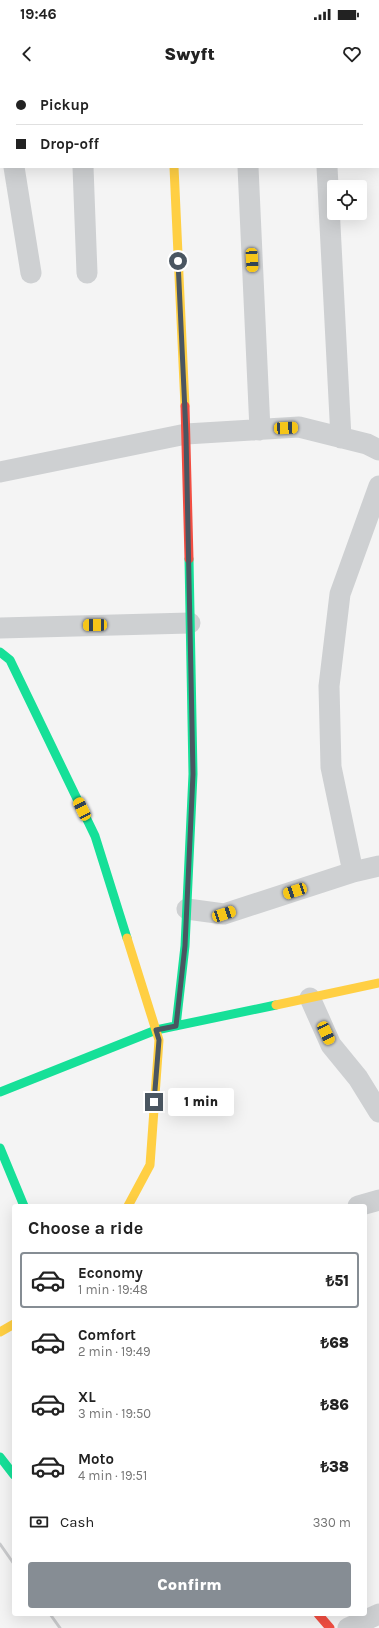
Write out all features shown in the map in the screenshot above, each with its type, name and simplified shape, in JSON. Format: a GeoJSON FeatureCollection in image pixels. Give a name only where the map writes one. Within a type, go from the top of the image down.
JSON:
{"type":"FeatureCollection","features":[{"type":"Feature","properties":{"kind":"street"},"geometry":{"type":"LineString","coordinates":[[14,168],[31,273]]}},
{"type":"Feature","properties":{"kind":"street"},"geometry":{"type":"LineString","coordinates":[[83,168],[88,273]]}},
{"type":"Feature","properties":{"kind":"street"},"geometry":{"type":"LineString","coordinates":[[174,168],[186,434],[193,774],[185,946],[176,1026]]}},
{"type":"Feature","properties":{"kind":"street"},"geometry":{"type":"LineString","coordinates":[[248,168],[260,430]]}},
{"type":"Feature","properties":{"kind":"street"},"geometry":{"type":"LineString","coordinates":[[327,168],[341,438]]}},
{"type":"Feature","properties":{"kind":"street"},"geometry":{"type":"LineString","coordinates":[[0,472],[186,434],[299,427],[367,444],[379,450]]}},
{"type":"Feature","properties":{"kind":"street"},"geometry":{"type":"LineString","coordinates":[[352,872],[331,767],[329,686],[340,594],[379,486]]}},
{"type":"Feature","properties":{"kind":"street"},"geometry":{"type":"LineString","coordinates":[[0,628],[190,623]]}},
{"type":"Feature","properties":{"kind":"street"},"geometry":{"type":"LineString","coordinates":[[0,652],[10,660],[95,836],[159,1040],[150,1165],[129,1204]]}},
{"type":"Feature","properties":{"kind":"street"},"geometry":{"type":"LineString","coordinates":[[187,909],[224,914],[352,872],[379,866]]}},
{"type":"Feature","properties":{"kind":"street"},"geometry":{"type":"LineString","coordinates":[[0,1092],[156,1030],[379,983]]}},
{"type":"Feature","properties":{"kind":"street"},"geometry":{"type":"LineString","coordinates":[[310,998],[331,1045],[358,1078],[379,1112]]}},
{"type":"Feature","properties":{"kind":"street"},"geometry":{"type":"LineString","coordinates":[[0,1148],[23,1204]]}},
{"type":"Feature","properties":{"kind":"street"},"geometry":{"type":"LineString","coordinates":[[365,1204],[379,1200]]}},
{"type":"Feature","properties":{"kind":"street"},"geometry":{"type":"LineString","coordinates":[[0,1332],[12,1325]]}},
{"type":"Feature","properties":{"kind":"street"},"geometry":{"type":"LineString","coordinates":[[0,1458],[12,1473]]}},
{"type":"Feature","properties":{"kind":"street"},"geometry":{"type":"LineString","coordinates":[[348,1628],[379,1614]]}},
{"type":"Feature","properties":{"kind":"street"},"geometry":{"type":"LineString","coordinates":[[320,1616],[330,1628]]}},
{"type":"Feature","properties":{"kind":"railway"},"geometry":{"type":"LineString","coordinates":[[0,1544],[12,1561]]}},
{"type":"Feature","properties":{"kind":"railway"},"geometry":{"type":"LineString","coordinates":[[51,1616],[60,1628]]}},
{"type":"Feature","properties":{"kind":"traffic: fast"},"geometry":{"type":"LineString","coordinates":[[176,1026],[185,946],[193,774],[189,559]]}},
{"type":"Feature","properties":{"kind":"traffic: fast"},"geometry":{"type":"LineString","coordinates":[[0,652],[10,660],[95,836],[127,938]]}},
{"type":"Feature","properties":{"kind":"traffic: fast"},"geometry":{"type":"LineString","coordinates":[[0,1092],[156,1030],[276,1005]]}},
{"type":"Feature","properties":{"kind":"traffic: fast"},"geometry":{"type":"LineString","coordinates":[[0,1148],[23,1204]]}},
{"type":"Feature","properties":{"kind":"traffic: fast"},"geometry":{"type":"LineString","coordinates":[[0,1457],[12,1472]]}},
{"type":"Feature","properties":{"kind":"traffic: slow"},"geometry":{"type":"LineString","coordinates":[[174,168],[185,406]]}},
{"type":"Feature","properties":{"kind":"traffic: slow"},"geometry":{"type":"LineString","coordinates":[[127,938],[159,1040],[150,1165],[129,1204]]}},
{"type":"Feature","properties":{"kind":"traffic: slow"},"geometry":{"type":"LineString","coordinates":[[276,1005],[379,983]]}},
{"type":"Feature","properties":{"kind":"traffic: slow"},"geometry":{"type":"LineString","coordinates":[[0,1332],[12,1325]]}},
{"type":"Feature","properties":{"kind":"traffic: jam"},"geometry":{"type":"LineString","coordinates":[[185,406],[189,559]]}},
{"type":"Feature","properties":{"kind":"traffic: jam"},"geometry":{"type":"LineString","coordinates":[[320,1616],[330,1628]]}},
{"type":"Feature","properties":{"kind":"route"},"geometry":{"type":"LineString","coordinates":[[154,1102],[159,1040],[156,1030],[176,1026],[185,946],[193,774],[186,434],[178,261]]}}]}
